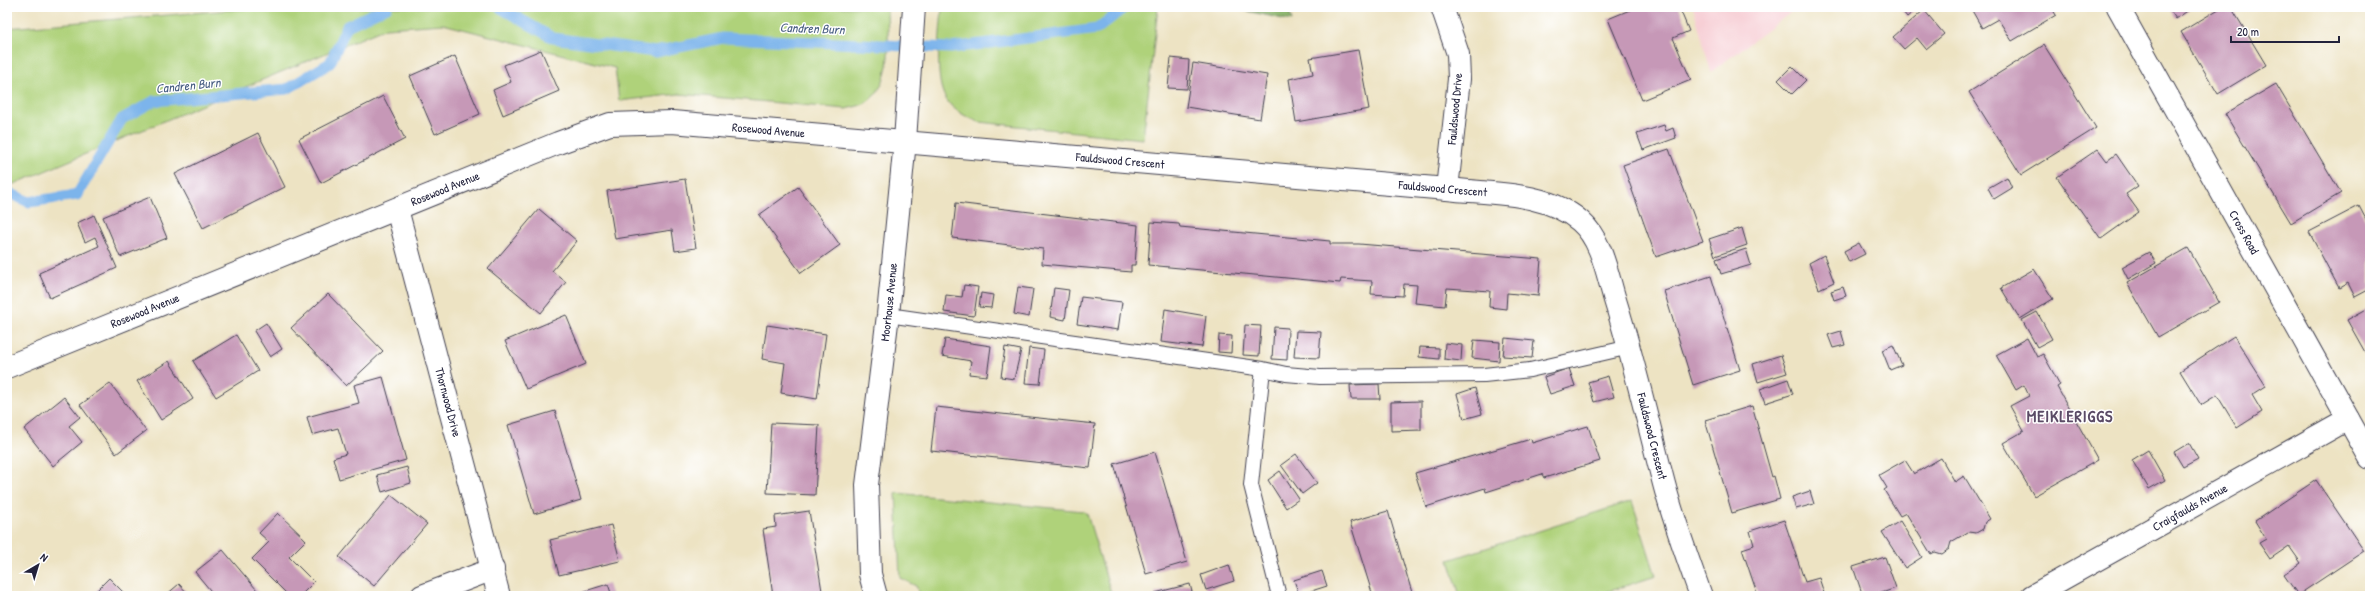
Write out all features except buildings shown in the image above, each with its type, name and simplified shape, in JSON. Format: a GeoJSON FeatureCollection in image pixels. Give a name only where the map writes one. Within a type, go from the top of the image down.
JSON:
{"type":"FeatureCollection","features":[{"type":"Feature","properties":{"kind":"street","name":"Moorhouse Avenue"},"geometry":{"type":"LineString","coordinates":[[876,596],[870,574],[867,485],[888,315],[905,141],[914,7]]}},
{"type":"Feature","properties":{"kind":"street","name":"Fauldswood Drive"},"geometry":{"type":"LineString","coordinates":[[1442,7],[1458,54],[1459,79],[1448,189]]}},
{"type":"Feature","properties":{"kind":"street","name":"Cross Road"},"geometry":{"type":"LineString","coordinates":[[2118,7],[2370,458]]}},
{"type":"Feature","properties":{"kind":"street","name":"Rosewood Avenue"},"geometry":{"type":"LineString","coordinates":[[7,367],[558,143],[610,124],[672,122],[905,141]]}},
{"type":"Feature","properties":{"kind":"street","name":"Fauldswood Crescent"},"geometry":{"type":"LineString","coordinates":[[905,141],[1448,189],[1545,201],[1564,210],[1581,222],[1594,238],[1602,258],[1630,346],[1664,486],[1701,596]]}},
{"type":"Feature","properties":{"kind":"street","name":"Thornwood Drive"},"geometry":{"type":"LineString","coordinates":[[397,209],[499,596]]}},
{"type":"Feature","properties":{"kind":"street","name":"Craigfaulds Avenue"},"geometry":{"type":"LineString","coordinates":[[2032,596],[2348,419]]}},
{"type":"Feature","properties":{"kind":"street"},"geometry":{"type":"LineString","coordinates":[[422,596],[492,569]]}},
{"type":"Feature","properties":{"kind":"lane"},"geometry":{"type":"LineString","coordinates":[[888,315],[1263,369],[1286,374],[1320,377],[1484,375],[1530,370],[1630,346]]}},
{"type":"Feature","properties":{"kind":"lane"},"geometry":{"type":"LineString","coordinates":[[1263,369],[1251,485],[1279,596]]}},
{"type":"Feature","properties":{"kind":"shaded area"},"geometry":{"type":"Polygon","coordinates":[[[1693,7],[1798,7],[1711,72],[1693,7]]]}},
{"type":"Feature","properties":{"kind":"green space"},"geometry":{"type":"Polygon","coordinates":[[[267,7],[887,7],[888,58],[882,83],[876,93],[867,102],[846,109],[679,94],[619,101],[615,68],[443,24],[386,28],[14,184],[7,180],[7,28],[267,7]]]}},
{"type":"Feature","properties":{"kind":"green space"},"geometry":{"type":"Polygon","coordinates":[[[942,7],[1158,7],[1143,139],[979,122],[961,113],[952,107],[946,99],[940,80],[939,54],[942,7]]]}},
{"type":"Feature","properties":{"kind":"green space"},"geometry":{"type":"Polygon","coordinates":[[[1229,7],[1288,7],[1292,21],[1229,7]]]}},
{"type":"Feature","properties":{"kind":"green space"},"geometry":{"type":"Polygon","coordinates":[[[896,493],[1083,511],[1087,514],[1112,596],[921,596],[916,586],[900,578],[896,493]]]}},
{"type":"Feature","properties":{"kind":"green space"},"geometry":{"type":"Polygon","coordinates":[[[1632,501],[1656,576],[1594,596],[1460,596],[1449,560],[1632,501]]]}},
{"type":"Feature","properties":{"kind":"waterway","name":"Candren Burn"},"geometry":{"type":"LineString","coordinates":[[7,192],[29,202],[77,195],[122,119],[154,101],[287,89],[330,63],[347,26],[387,7]]}},
{"type":"Feature","properties":{"kind":"waterway","name":"Candren Burn"},"geometry":{"type":"LineString","coordinates":[[499,7],[553,38],[655,52],[723,38],[951,48],[1097,29],[1125,7]]}},
{"type":"Feature","properties":{"kind":"district","name":"MEIKLERIGGS"},"geometry":{"type":"Point","coordinates":[2070,416]}}]}
